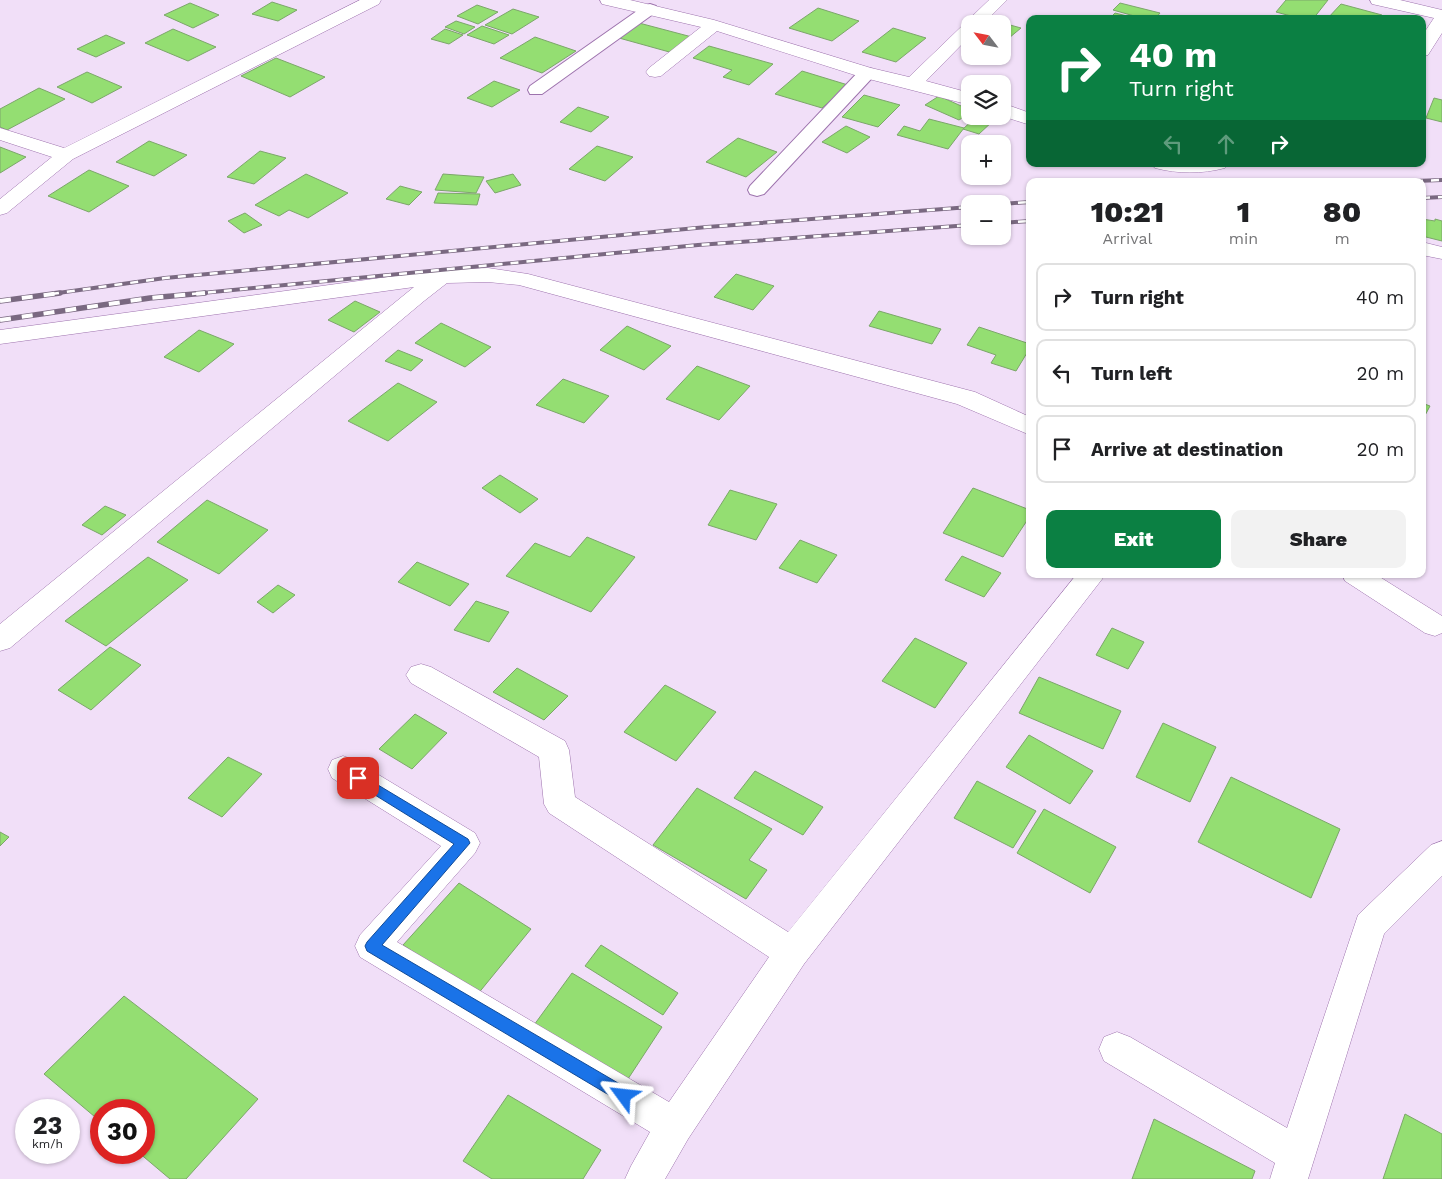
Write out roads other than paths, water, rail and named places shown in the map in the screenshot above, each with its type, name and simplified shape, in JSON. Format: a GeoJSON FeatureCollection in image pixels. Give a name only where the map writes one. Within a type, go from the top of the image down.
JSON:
{"type":"FeatureCollection","features":[{"type":"Feature","properties":{"kind":"street"},"geometry":{"type":"LineString","coordinates":[[0,209],[66,155],[373,0]]}},
{"type":"Feature","properties":{"kind":"street"},"geometry":{"type":"LineString","coordinates":[[608,0],[714,25],[867,73],[961,96]]}},
{"type":"Feature","properties":{"kind":"street"},"geometry":{"type":"LineString","coordinates":[[982,15],[999,0]]}},
{"type":"Feature","properties":{"kind":"street"},"geometry":{"type":"LineString","coordinates":[[1378,0],[1442,15]]}},
{"type":"Feature","properties":{"kind":"street"},"geometry":{"type":"LineString","coordinates":[[1426,45],[1442,19]]}},
{"type":"Feature","properties":{"kind":"street"},"geometry":{"type":"LineString","coordinates":[[656,72],[714,25]]}},
{"type":"Feature","properties":{"kind":"street"},"geometry":{"type":"LineString","coordinates":[[913,83],[961,35]]}},
{"type":"Feature","properties":{"kind":"street"},"geometry":{"type":"LineString","coordinates":[[1011,112],[1026,118]]}},
{"type":"Feature","properties":{"kind":"street"},"geometry":{"type":"LineString","coordinates":[[0,134],[66,155]]}},
{"type":"Feature","properties":{"kind":"street"},"geometry":{"type":"LineString","coordinates":[[1426,249],[1442,253]]}},
{"type":"Feature","properties":{"kind":"street"},"geometry":{"type":"LineString","coordinates":[[0,337],[442,277],[488,275],[520,279],[966,398],[1026,425]]}},
{"type":"Feature","properties":{"kind":"street"},"geometry":{"type":"LineString","coordinates":[[0,640],[416,296],[442,277]]}},
{"type":"Feature","properties":{"kind":"street"},"geometry":{"type":"LineString","coordinates":[[644,1179],[675,1126],[792,953],[1089,578]]}},
{"type":"Feature","properties":{"kind":"street"},"geometry":{"type":"LineString","coordinates":[[1361,578],[1435,625]]}},
{"type":"Feature","properties":{"kind":"street"},"geometry":{"type":"LineString","coordinates":[[421,675],[554,750],[560,804],[792,953]]}},
{"type":"Feature","properties":{"kind":"street"},"geometry":{"type":"LineString","coordinates":[[343,769],[464,843],[372,946],[675,1126]]}},
{"type":"Feature","properties":{"kind":"street"},"geometry":{"type":"LineString","coordinates":[[1117,1049],[1293,1167],[1370,926],[1442,855]]}},
{"type":"Feature","properties":{"kind":"lane"},"geometry":{"type":"LineString","coordinates":[[536,90],[650,9]]}},
{"type":"Feature","properties":{"kind":"lane"},"geometry":{"type":"LineString","coordinates":[[758,190],[867,73]]}},
{"type":"Feature","properties":{"kind":"railway"},"geometry":{"type":"LineString","coordinates":[[1426,181],[1442,180]]}},
{"type":"Feature","properties":{"kind":"railway"},"geometry":{"type":"LineString","coordinates":[[1426,198],[1442,197]]}},
{"type":"Feature","properties":{"kind":"railway"},"geometry":{"type":"LineString","coordinates":[[1011,203],[1026,202]]}},
{"type":"Feature","properties":{"kind":"railway"},"geometry":{"type":"LineString","coordinates":[[51,294],[165,278],[707,227],[961,208]]}},
{"type":"Feature","properties":{"kind":"railway"},"geometry":{"type":"LineString","coordinates":[[1011,222],[1026,221]]}},
{"type":"Feature","properties":{"kind":"railway"},"geometry":{"type":"LineString","coordinates":[[192,294],[698,245],[961,226]]}},
{"type":"Feature","properties":{"kind":"railway"},"geometry":{"type":"LineString","coordinates":[[0,301],[60,293]]}},
{"type":"Feature","properties":{"kind":"railway"},"geometry":{"type":"LineString","coordinates":[[0,320],[150,298],[205,293]]}}]}
